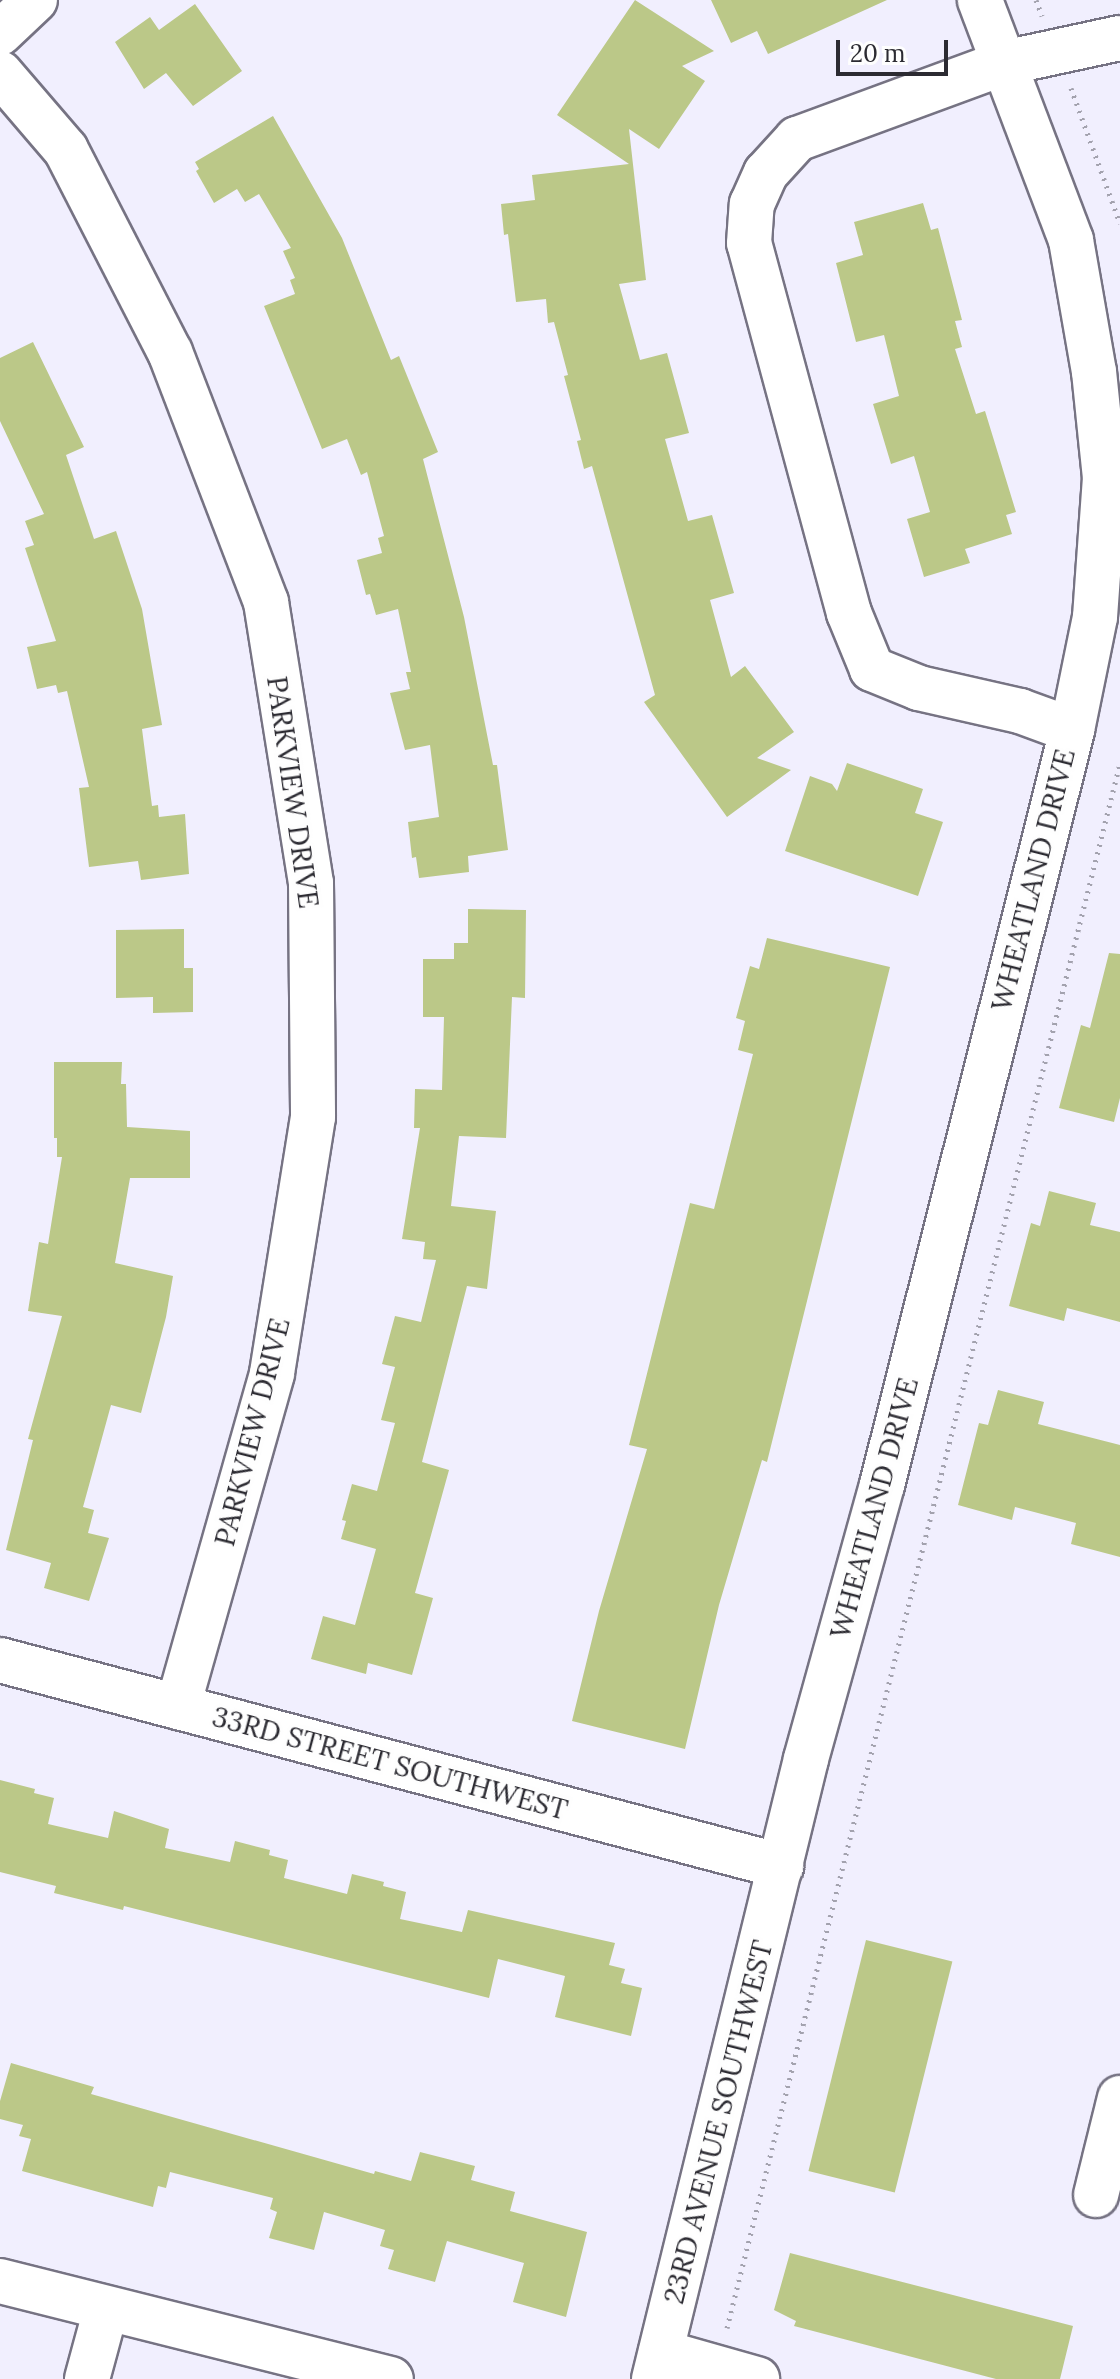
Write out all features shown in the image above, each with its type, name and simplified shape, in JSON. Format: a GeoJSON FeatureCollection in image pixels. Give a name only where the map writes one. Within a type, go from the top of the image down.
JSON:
{"type":"FeatureCollection","features":[{"type":"Feature","properties":{"kind":"street"},"geometry":{"type":"LineString","coordinates":[[0,33],[35,0]]}},
{"type":"Feature","properties":{"kind":"street","name":"WHEATLAND DRIVE"},"geometry":{"type":"LineString","coordinates":[[781,1866],[806,1759],[882,1485],[1072,730],[1095,617],[1112,480],[1071,240],[980,0]]}},
{"type":"Feature","properties":{"kind":"street"},"geometry":{"type":"LineString","coordinates":[[1072,730],[1020,711],[919,688],[872,669],[849,613],[749,243],[752,204],[766,173],[797,139],[1004,63],[1120,38]]}},
{"type":"Feature","properties":{"kind":"street","name":"PARKVIEW DRIVE"},"geometry":{"type":"LineString","coordinates":[[0,73],[66,150],[176,366],[266,602],[311,883],[313,1117],[272,1374],[178,1707]]}},
{"type":"Feature","properties":{"kind":"street","name":"33RD STREET SOUTHWEST"},"geometry":{"type":"LineString","coordinates":[[0,1660],[781,1866]]}},
{"type":"Feature","properties":{"kind":"street","name":"23RD AVENUE SOUTHWEST"},"geometry":{"type":"LineString","coordinates":[[658,2366],[781,1866]]}},
{"type":"Feature","properties":{"kind":"street"},"geometry":{"type":"LineString","coordinates":[[1096,2195],[1120,2098]]}},
{"type":"Feature","properties":{"kind":"street"},"geometry":{"type":"LineString","coordinates":[[0,2281],[391,2379]]}},
{"type":"Feature","properties":{"kind":"street"},"geometry":{"type":"LineString","coordinates":[[87,2379],[106,2309]]}},
{"type":"Feature","properties":{"kind":"street"},"geometry":{"type":"LineString","coordinates":[[658,2366],[737,2373]]}},
{"type":"Feature","properties":{"kind":"path"},"geometry":{"type":"LineString","coordinates":[[1036,0],[1120,223]]}},
{"type":"Feature","properties":{"kind":"path"},"geometry":{"type":"LineString","coordinates":[[737,2373],[1120,763]]}},
{"type":"Feature","properties":{"kind":"building"},"geometry":{"type":"Polygon","coordinates":[[[635,0],[714,51],[682,66],[705,81],[659,149],[629,129],[646,280],[619,284],[640,360],[667,353],[689,433],[665,439],[688,521],[712,515],[734,593],[710,600],[731,677],[745,666],[794,732],[757,758],[791,770],[727,817],[644,702],[655,695],[592,466],[584,469],[577,441],[581,440],[564,376],[568,375],[554,322],[548,323],[546,299],[516,302],[508,234],[504,235],[501,204],[535,200],[532,175],[629,164],[557,115],[635,0]]]}},
{"type":"Feature","properties":{"kind":"building"},"geometry":{"type":"Polygon","coordinates":[[[711,0],[887,0],[768,54],[757,31],[731,43],[711,0]]]}},
{"type":"Feature","properties":{"kind":"building"},"geometry":{"type":"Polygon","coordinates":[[[195,4],[242,71],[193,106],[166,73],[144,89],[115,42],[150,17],[159,30],[195,4]]]}},
{"type":"Feature","properties":{"kind":"building"},"geometry":{"type":"Polygon","coordinates":[[[273,116],[342,238],[391,360],[399,356],[438,452],[423,459],[464,617],[493,765],[497,765],[508,850],[468,856],[469,872],[419,878],[416,857],[412,858],[408,822],[439,817],[430,745],[405,750],[390,693],[410,689],[406,672],[411,672],[398,609],[376,615],[370,594],[366,595],[357,560],[382,553],[378,538],[384,536],[367,472],[361,475],[347,439],[322,449],[264,306],[295,294],[290,280],[295,278],[283,251],[291,248],[259,194],[245,202],[237,189],[214,203],[196,171],[199,169],[195,162],[273,116]]]}},
{"type":"Feature","properties":{"kind":"building"},"geometry":{"type":"Polygon","coordinates":[[[923,203],[931,230],[938,228],[962,320],[955,321],[962,347],[955,349],[976,414],[985,411],[1016,512],[1006,515],[1012,534],[965,549],[970,563],[924,577],[907,519],[930,512],[914,456],[891,464],[873,404],[899,396],[884,335],[856,342],[836,263],[863,255],[854,222],[923,203]]]}},
{"type":"Feature","properties":{"kind":"building"},"geometry":{"type":"Polygon","coordinates":[[[33,342],[84,447],[66,455],[94,539],[116,531],[142,609],[162,725],[142,729],[152,806],[158,805],[159,817],[185,814],[189,874],[141,880],[138,861],[89,867],[79,788],[89,787],[67,691],[58,693],[56,685],[37,689],[27,647],[56,641],[25,548],[34,545],[25,521],[44,514],[0,421],[0,358],[33,342]]]}},
{"type":"Feature","properties":{"kind":"building"},"geometry":{"type":"Polygon","coordinates":[[[847,763],[923,789],[915,813],[943,822],[918,896],[785,851],[810,776],[832,784],[837,791],[847,763]]]}},
{"type":"Feature","properties":{"kind":"building"},"geometry":{"type":"Polygon","coordinates":[[[468,909],[526,910],[525,998],[512,997],[506,1138],[459,1136],[451,1206],[496,1211],[487,1289],[467,1286],[422,1462],[449,1470],[415,1593],[433,1598],[412,1675],[368,1663],[366,1674],[311,1659],[323,1616],[355,1625],[376,1549],[341,1539],[346,1521],[342,1520],[352,1484],[377,1491],[395,1423],[381,1420],[395,1367],[382,1364],[395,1316],[421,1322],[436,1260],[423,1259],[425,1242],[402,1239],[420,1128],[414,1128],[415,1089],[442,1090],[444,1017],[423,1017],[423,959],[454,959],[454,943],[468,943],[468,909]]]}},
{"type":"Feature","properties":{"kind":"building"},"geometry":{"type":"Polygon","coordinates":[[[184,929],[184,968],[193,968],[193,1012],[153,1013],[153,997],[116,998],[116,930],[184,929]]]}},
{"type":"Feature","properties":{"kind":"building"},"geometry":{"type":"Polygon","coordinates":[[[767,938],[890,967],[767,1462],[762,1460],[719,1605],[685,1749],[572,1721],[599,1611],[647,1449],[629,1445],[690,1203],[714,1209],[753,1054],[738,1050],[745,1021],[736,1018],[750,966],[759,969],[767,938]]]}},
{"type":"Feature","properties":{"kind":"building"},"geometry":{"type":"Polygon","coordinates":[[[1109,953],[1120,954],[1120,1098],[1114,1122],[1059,1108],[1081,1025],[1090,1028],[1109,953]]]}},
{"type":"Feature","properties":{"kind":"building"},"geometry":{"type":"Polygon","coordinates":[[[54,1062],[122,1062],[121,1084],[126,1084],[127,1127],[190,1131],[190,1178],[130,1178],[115,1263],[173,1276],[166,1317],[141,1413],[111,1405],[83,1507],[94,1510],[88,1533],[109,1538],[89,1601],[44,1588],[51,1563],[6,1550],[33,1440],[28,1439],[62,1316],[28,1311],[39,1242],[48,1244],[62,1157],[57,1157],[57,1138],[54,1138],[54,1062]]]}},
{"type":"Feature","properties":{"kind":"building"},"geometry":{"type":"Polygon","coordinates":[[[1049,1191],[1096,1203],[1090,1225],[1120,1232],[1120,1322],[1067,1308],[1064,1321],[1009,1306],[1031,1223],[1040,1226],[1049,1191]]]}},
{"type":"Feature","properties":{"kind":"building"},"geometry":{"type":"Polygon","coordinates":[[[998,1390],[1044,1402],[1038,1424],[1120,1445],[1120,1557],[1071,1544],[1076,1523],[1015,1507],[1012,1520],[958,1505],[979,1423],[988,1425],[998,1390]]]}},
{"type":"Feature","properties":{"kind":"building"},"geometry":{"type":"Polygon","coordinates":[[[0,1780],[35,1789],[34,1793],[54,1798],[48,1824],[108,1838],[114,1811],[169,1829],[165,1848],[230,1862],[235,1841],[270,1850],[269,1855],[288,1860],[284,1878],[347,1894],[352,1874],[384,1882],[383,1886],[406,1892],[400,1919],[462,1932],[468,1910],[615,1943],[609,1965],[625,1969],[621,1983],[642,1988],[631,2036],[555,2017],[565,1976],[498,1959],[489,1998],[124,1906],[123,1910],[54,1893],[56,1886],[0,1872],[0,1780]]]}},
{"type":"Feature","properties":{"kind":"building"},"geometry":{"type":"Polygon","coordinates":[[[866,1940],[952,1962],[895,2192],[808,2171],[866,1940]]]}},
{"type":"Feature","properties":{"kind":"building"},"geometry":{"type":"Polygon","coordinates":[[[11,2063],[94,2087],[91,2094],[374,2174],[375,2171],[411,2181],[420,2152],[475,2166],[471,2180],[515,2192],[510,2211],[587,2232],[566,2317],[513,2302],[524,2263],[447,2241],[435,2282],[388,2269],[394,2250],[380,2246],[385,2230],[324,2212],[314,2250],[269,2238],[277,2212],[270,2209],[273,2198],[170,2172],[166,2188],[158,2186],[153,2207],[22,2171],[31,2139],[19,2136],[23,2125],[0,2119],[0,2101],[11,2063]]]}},
{"type":"Feature","properties":{"kind":"building"},"geometry":{"type":"Polygon","coordinates":[[[790,2253],[1073,2326],[1060,2379],[996,2379],[794,2326],[796,2321],[774,2310],[790,2253]]]}}]}
